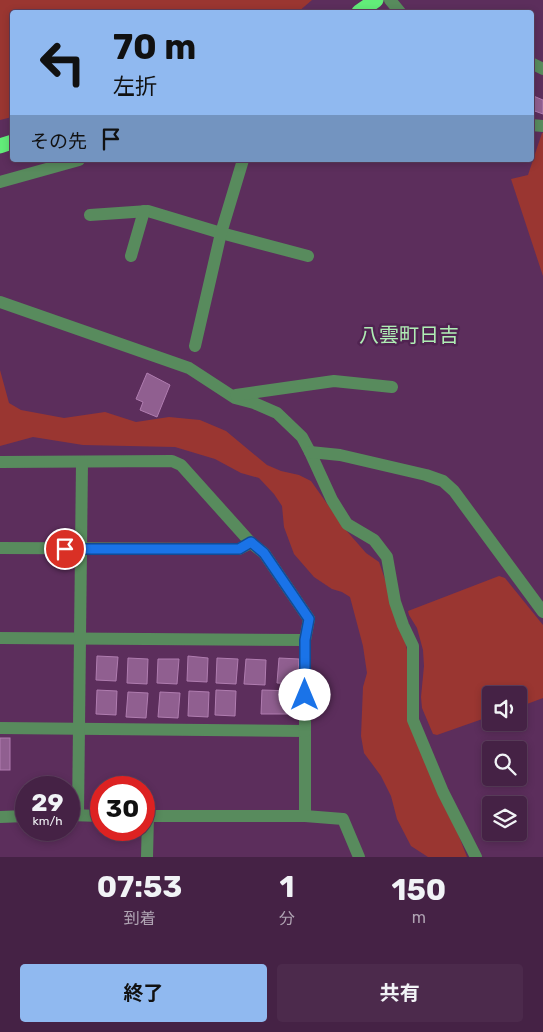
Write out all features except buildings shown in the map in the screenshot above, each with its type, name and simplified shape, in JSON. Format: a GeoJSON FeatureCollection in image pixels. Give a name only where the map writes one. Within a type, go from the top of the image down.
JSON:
{"type":"FeatureCollection","features":[{"type":"Feature","properties":{"kind":"highway"},"geometry":{"type":"LineString","coordinates":[[362,10],[376,0]]}},
{"type":"Feature","properties":{"kind":"street"},"geometry":{"type":"LineString","coordinates":[[390,0],[398,10]]}},
{"type":"Feature","properties":{"kind":"street"},"geometry":{"type":"LineString","coordinates":[[0,182],[72,162]]}},
{"type":"Feature","properties":{"kind":"street"},"geometry":{"type":"LineString","coordinates":[[195,346],[221,233],[242,162]]}},
{"type":"Feature","properties":{"kind":"street"},"geometry":{"type":"LineString","coordinates":[[131,256],[144,211]]}},
{"type":"Feature","properties":{"kind":"street"},"geometry":{"type":"LineString","coordinates":[[90,215],[148,211],[308,256]]}},
{"type":"Feature","properties":{"kind":"street"},"geometry":{"type":"LineString","coordinates":[[0,302],[190,368],[231,396],[254,402],[277,413],[302,437],[332,500],[347,524],[374,540],[387,557],[395,602],[413,646],[413,720],[443,792],[476,857]]}},
{"type":"Feature","properties":{"kind":"street"},"geometry":{"type":"LineString","coordinates":[[231,396],[334,381],[392,387]]}},
{"type":"Feature","properties":{"kind":"street"},"geometry":{"type":"LineString","coordinates":[[310,452],[340,455],[426,475],[443,481],[454,491],[543,612]]}},
{"type":"Feature","properties":{"kind":"street"},"geometry":{"type":"LineString","coordinates":[[0,462],[172,461],[181,465],[251,542],[264,553],[309,619],[305,640],[305,816]]}},
{"type":"Feature","properties":{"kind":"street"},"geometry":{"type":"LineString","coordinates":[[77,776],[80,729],[82,462]]}},
{"type":"Feature","properties":{"kind":"street"},"geometry":{"type":"LineString","coordinates":[[0,548],[239,549],[251,542]]}},
{"type":"Feature","properties":{"kind":"street"},"geometry":{"type":"LineString","coordinates":[[0,638],[305,640]]}},
{"type":"Feature","properties":{"kind":"street"},"geometry":{"type":"LineString","coordinates":[[0,728],[305,731]]}},
{"type":"Feature","properties":{"kind":"street"},"geometry":{"type":"LineString","coordinates":[[0,817],[15,816]]}},
{"type":"Feature","properties":{"kind":"street"},"geometry":{"type":"LineString","coordinates":[[155,816],[305,816],[343,818],[359,857]]}},
{"type":"Feature","properties":{"kind":"street"},"geometry":{"type":"LineString","coordinates":[[147,841],[147,857]]}},
{"type":"Feature","properties":{"kind":"shaded area"},"geometry":{"type":"Polygon","coordinates":[[[0,0],[312,0],[300,10],[10,10],[10,118],[0,120],[0,0]]]}},
{"type":"Feature","properties":{"kind":"shaded area"},"geometry":{"type":"Polygon","coordinates":[[[543,133],[543,276],[511,179],[528,175],[532,162],[534,162],[543,133]]]}},
{"type":"Feature","properties":{"kind":"shaded area"},"geometry":{"type":"Polygon","coordinates":[[[0,370],[9,403],[21,410],[64,418],[105,412],[136,422],[169,417],[200,420],[226,431],[267,465],[281,471],[299,475],[311,481],[345,529],[366,553],[379,562],[403,631],[409,660],[408,705],[467,857],[428,857],[411,846],[397,819],[391,796],[381,776],[364,753],[361,736],[363,687],[367,673],[363,646],[350,597],[332,589],[314,577],[294,554],[284,527],[282,506],[259,478],[241,473],[215,459],[175,447],[83,445],[33,437],[0,446],[0,370]]]}},
{"type":"Feature","properties":{"kind":"shaded area"},"geometry":{"type":"Polygon","coordinates":[[[499,576],[505,578],[543,625],[543,698],[527,704],[527,686],[482,686],[482,719],[437,735],[433,734],[422,708],[423,650],[417,628],[408,611],[499,576]]]}},
{"type":"Feature","properties":{"kind":"district","name":"八雲町日吉"},"geometry":{"type":"Point","coordinates":[409,335]}},
{"type":"Feature","properties":{"kind":"route"},"geometry":{"type":"LineString","coordinates":[[65,549],[239,549],[251,542],[264,553],[309,619],[305,640],[305,695]]}}]}
